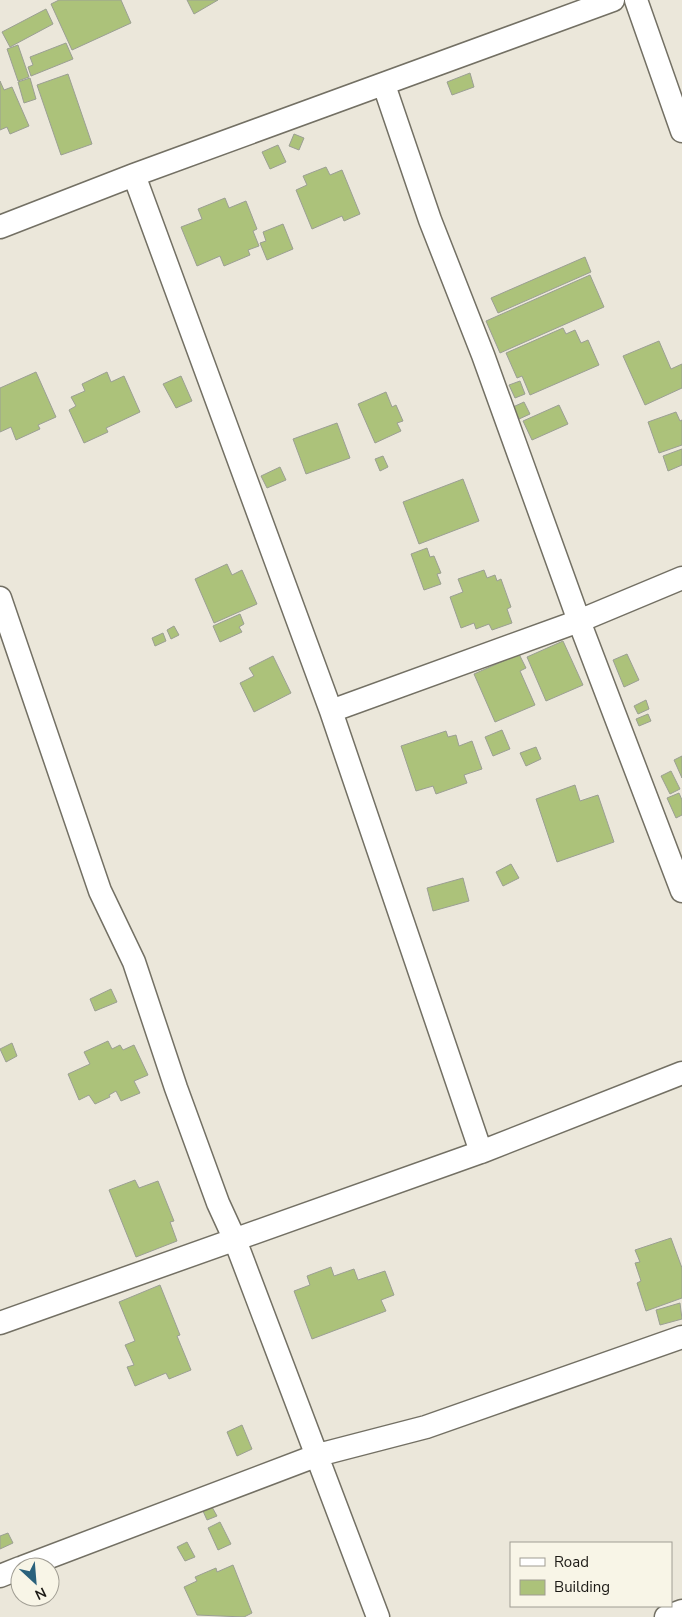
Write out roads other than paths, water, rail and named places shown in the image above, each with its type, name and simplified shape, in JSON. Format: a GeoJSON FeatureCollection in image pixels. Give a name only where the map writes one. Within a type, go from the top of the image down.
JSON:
{"type":"FeatureCollection","features":[{"type":"Feature","properties":{"kind":"street"},"geometry":{"type":"LineString","coordinates":[[0,227],[134,175],[613,0]]}},
{"type":"Feature","properties":{"kind":"street"},"geometry":{"type":"LineString","coordinates":[[636,0],[682,130]]}},
{"type":"Feature","properties":{"kind":"street"},"geometry":{"type":"LineString","coordinates":[[384,85],[430,220],[483,355],[579,621],[682,891]]}},
{"type":"Feature","properties":{"kind":"street"},"geometry":{"type":"LineString","coordinates":[[134,175],[331,711],[481,1152]]}},
{"type":"Feature","properties":{"kind":"street"},"geometry":{"type":"LineString","coordinates":[[331,711],[579,621],[682,578]]}},
{"type":"Feature","properties":{"kind":"street"},"geometry":{"type":"LineString","coordinates":[[0,598],[100,891],[134,962],[185,1114],[218,1203],[235,1240],[378,1617]]}},
{"type":"Feature","properties":{"kind":"street"},"geometry":{"type":"LineString","coordinates":[[0,1323],[481,1152],[682,1073]]}},
{"type":"Feature","properties":{"kind":"street"},"geometry":{"type":"LineString","coordinates":[[51,1557],[318,1455],[426,1427],[682,1337]]}},
{"type":"Feature","properties":{"kind":"street"},"geometry":{"type":"LineString","coordinates":[[666,1617],[682,1611]]}}]}
